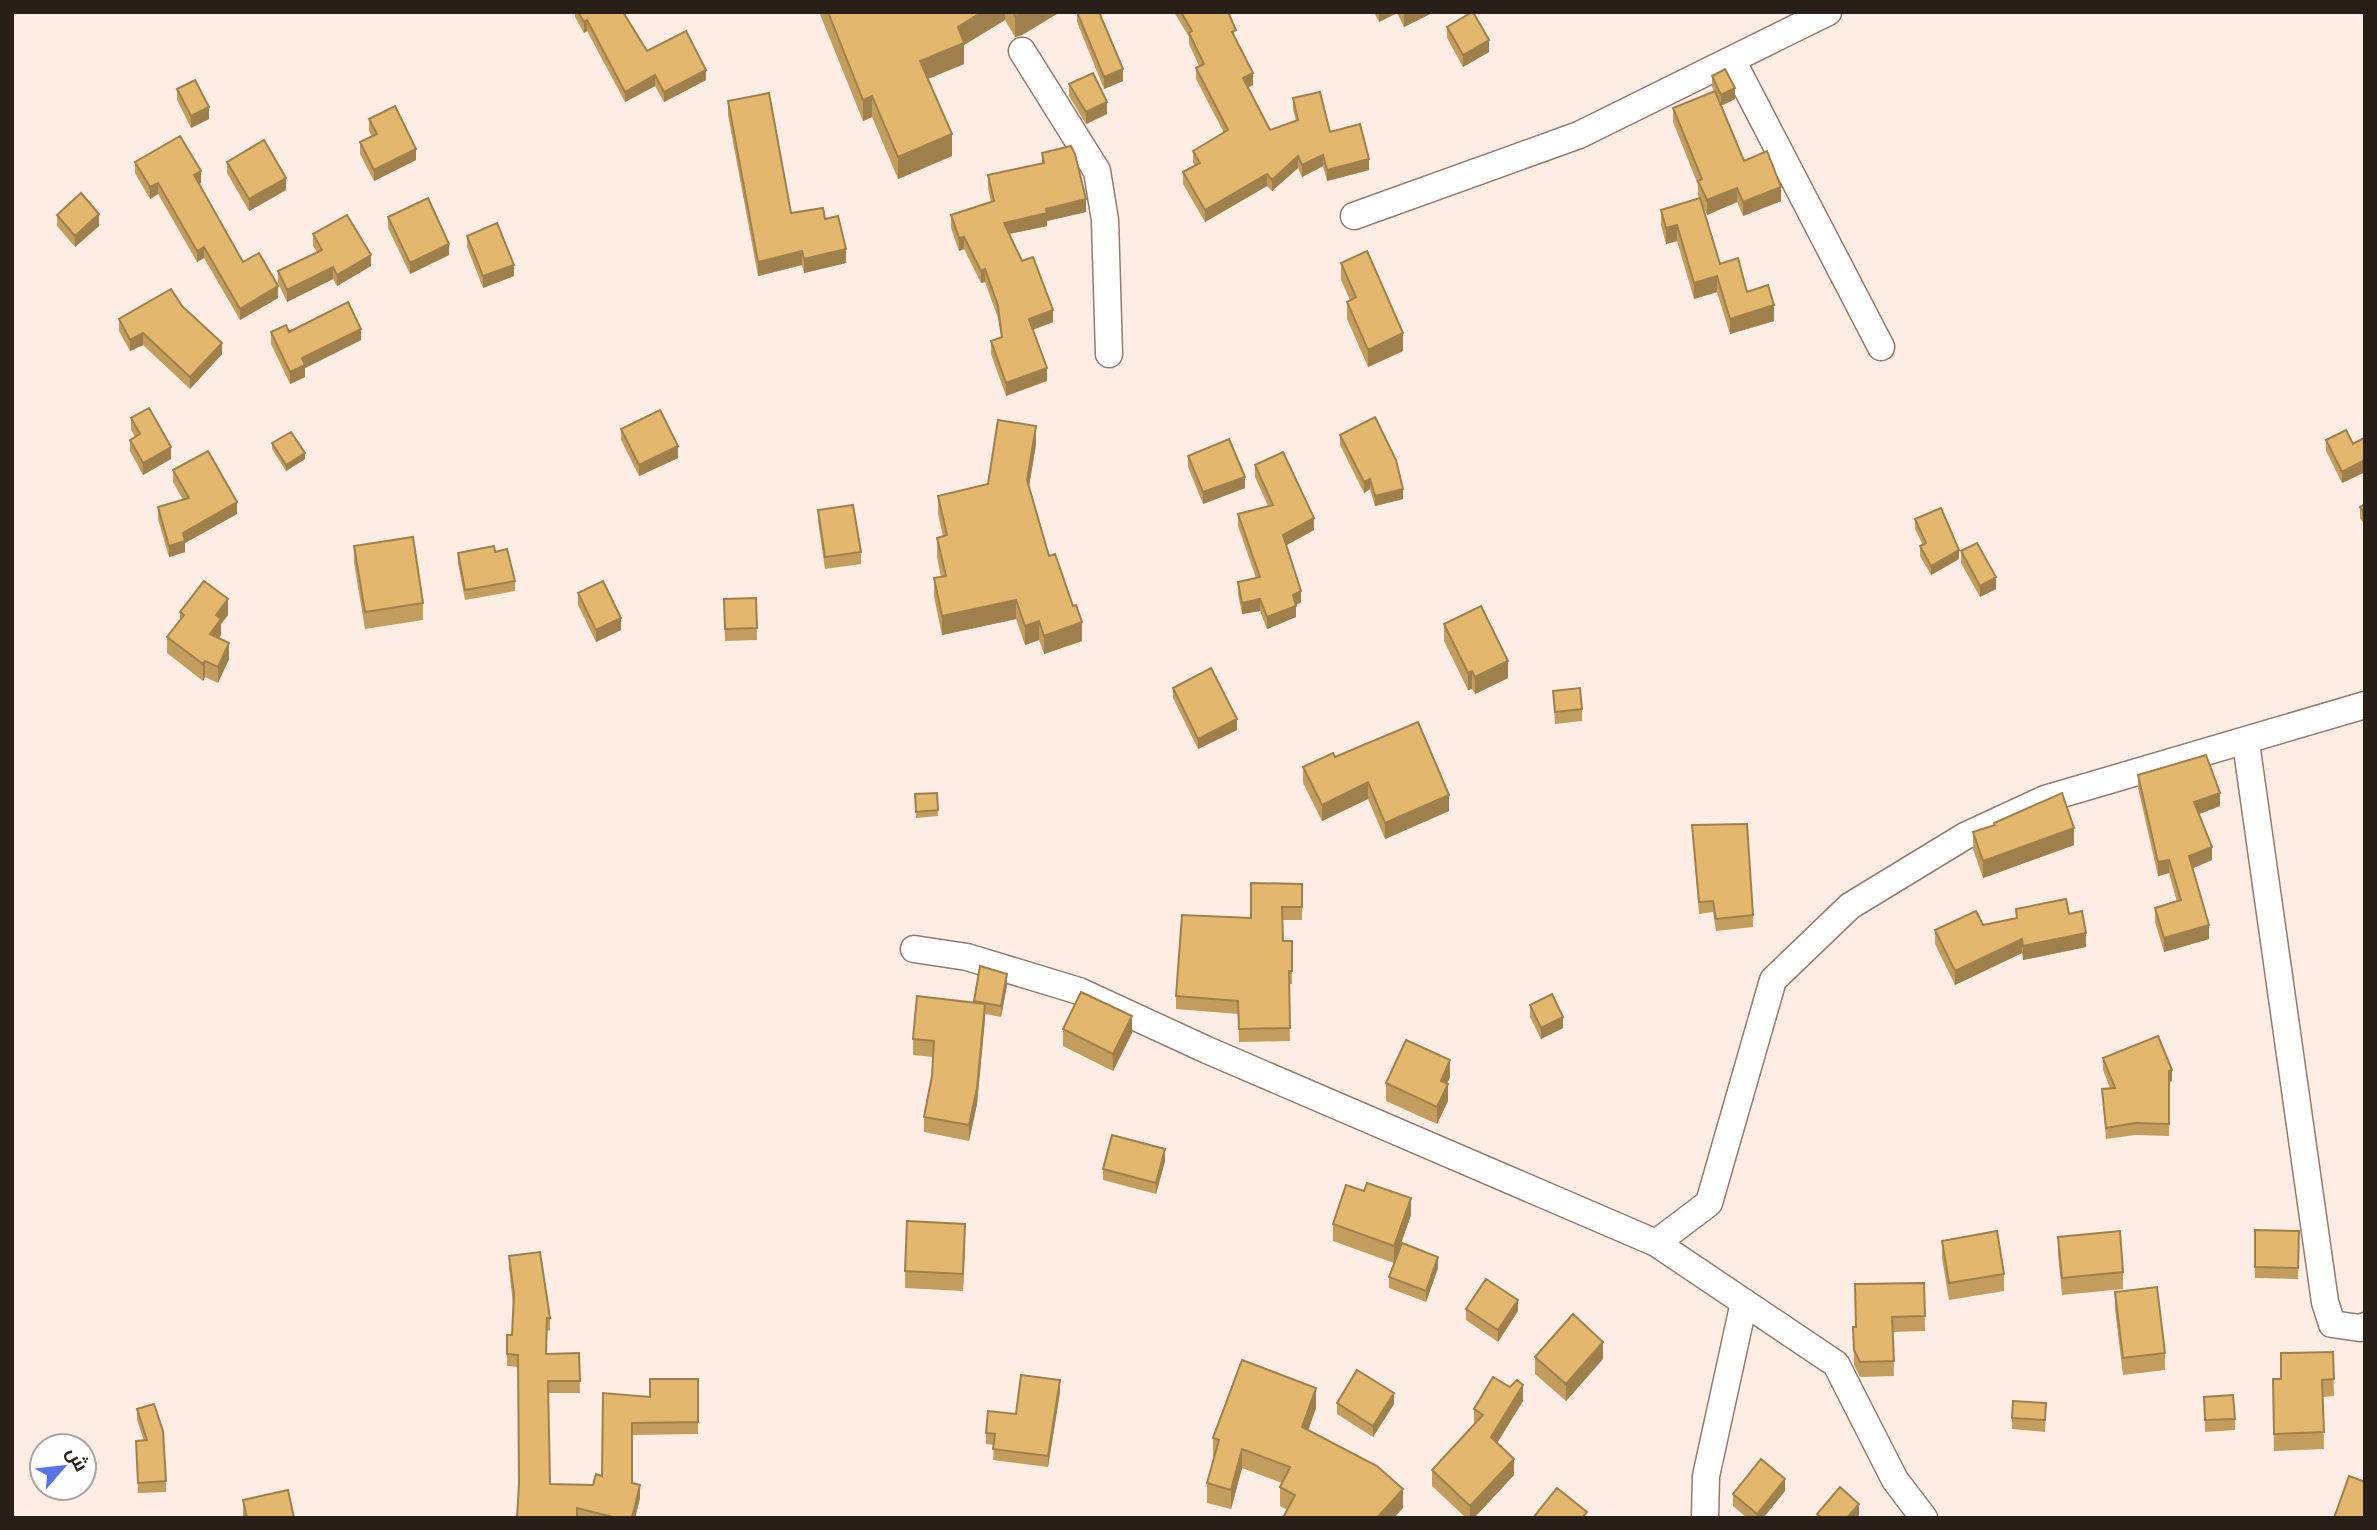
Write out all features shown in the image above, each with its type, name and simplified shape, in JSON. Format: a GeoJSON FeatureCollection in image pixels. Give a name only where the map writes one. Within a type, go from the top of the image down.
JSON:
{"type":"FeatureCollection","features":[{"type":"Feature","properties":{"kind":"street"},"geometry":{"type":"LineString","coordinates":[[1354,216],[1579,135],[1828,12]]}},
{"type":"Feature","properties":{"kind":"street"},"geometry":{"type":"LineString","coordinates":[[1022,51],[1097,171],[1105,220],[1109,354]]}},
{"type":"Feature","properties":{"kind":"street"},"geometry":{"type":"LineString","coordinates":[[1732,60],[1881,346]]}},
{"type":"Feature","properties":{"kind":"street"},"geometry":{"type":"LineString","coordinates":[[1656,1243],[1709,1203],[1773,980],[1850,906],[1965,836],[2045,799],[2246,743],[2365,705]]}},
{"type":"Feature","properties":{"kind":"street"},"geometry":{"type":"LineString","coordinates":[[2246,743],[2325,1302],[2332,1324],[2360,1328],[2365,1326]]}},
{"type":"Feature","properties":{"kind":"street"},"geometry":{"type":"LineString","coordinates":[[914,948],[967,957],[1079,991],[1207,1050],[1656,1243],[1836,1364],[1895,1480],[1924,1518]]}},
{"type":"Feature","properties":{"kind":"street"},"geometry":{"type":"LineString","coordinates":[[1705,1518],[1706,1476],[1744,1302]]}},
{"type":"Feature","properties":{"kind":"building"},"geometry":{"type":"Polygon","coordinates":[[[578,12],[623,12],[647,51],[686,31],[706,70],[664,92],[655,75],[625,92],[587,20],[584,22],[578,12]]]}},
{"type":"Feature","properties":{"kind":"building"},"geometry":{"type":"Polygon","coordinates":[[[828,12],[982,12],[958,27],[964,43],[920,61],[952,134],[898,157],[872,96],[863,100],[828,12]]]}},
{"type":"Feature","properties":{"kind":"building"},"geometry":{"type":"Polygon","coordinates":[[[1077,12],[1099,12],[1123,69],[1104,77],[1077,12]]]}},
{"type":"Feature","properties":{"kind":"building"},"geometry":{"type":"Polygon","coordinates":[[[1181,12],[1228,12],[1236,30],[1232,32],[1253,73],[1243,78],[1270,130],[1298,120],[1293,98],[1320,92],[1330,132],[1360,124],[1369,159],[1327,170],[1323,155],[1302,165],[1298,156],[1272,180],[1267,174],[1205,210],[1183,172],[1200,163],[1193,151],[1228,130],[1196,68],[1204,64],[1189,33],[1192,31],[1181,12]]]}},
{"type":"Feature","properties":{"kind":"building"},"geometry":{"type":"Polygon","coordinates":[[[1473,12],[1489,40],[1463,55],[1447,27],[1473,12]]]}},
{"type":"Feature","properties":{"kind":"building"},"geometry":{"type":"Polygon","coordinates":[[[1725,69],[1735,88],[1721,95],[1712,76],[1725,69]]]}},
{"type":"Feature","properties":{"kind":"building"},"geometry":{"type":"Polygon","coordinates":[[[1093,73],[1107,102],[1086,112],[1069,84],[1093,73]]]}},
{"type":"Feature","properties":{"kind":"building"},"geometry":{"type":"Polygon","coordinates":[[[195,80],[209,107],[191,116],[177,89],[195,80]]]}},
{"type":"Feature","properties":{"kind":"building"},"geometry":{"type":"Polygon","coordinates":[[[1715,91],[1744,161],[1767,151],[1781,187],[1743,202],[1737,188],[1707,200],[1698,181],[1702,179],[1673,108],[1715,91]]]}},
{"type":"Feature","properties":{"kind":"building"},"geometry":{"type":"Polygon","coordinates":[[[769,93],[791,213],[823,208],[825,219],[838,216],[846,249],[804,259],[802,251],[758,262],[728,101],[769,93]]]}},
{"type":"Feature","properties":{"kind":"building"},"geometry":{"type":"Polygon","coordinates":[[[395,106],[416,149],[374,170],[360,142],[377,134],[369,119],[395,106]]]}},
{"type":"Feature","properties":{"kind":"building"},"geometry":{"type":"Polygon","coordinates":[[[180,136],[201,171],[194,175],[243,262],[259,253],[278,286],[240,309],[204,247],[197,251],[158,183],[150,187],[135,162],[180,136]]]}},
{"type":"Feature","properties":{"kind":"building"},"geometry":{"type":"Polygon","coordinates":[[[264,140],[286,178],[249,199],[227,162],[264,140]]]}},
{"type":"Feature","properties":{"kind":"building"},"geometry":{"type":"Polygon","coordinates":[[[1071,146],[1086,199],[1046,209],[1047,213],[1004,223],[1022,261],[1033,257],[1053,310],[1029,319],[1047,368],[1006,383],[991,341],[1002,337],[998,306],[985,269],[981,271],[964,237],[959,238],[951,215],[994,201],[988,175],[1044,163],[1042,153],[1071,146]]]}},
{"type":"Feature","properties":{"kind":"building"},"geometry":{"type":"Polygon","coordinates":[[[81,193],[99,214],[75,236],[57,215],[81,193]]]}},
{"type":"Feature","properties":{"kind":"building"},"geometry":{"type":"Polygon","coordinates":[[[428,198],[449,244],[410,263],[388,217],[428,198]]]}},
{"type":"Feature","properties":{"kind":"building"},"geometry":{"type":"Polygon","coordinates":[[[1700,198],[1720,264],[1738,258],[1747,292],[1768,285],[1774,305],[1730,319],[1717,276],[1694,283],[1677,225],[1666,228],[1661,210],[1700,198]]]}},
{"type":"Feature","properties":{"kind":"building"},"geometry":{"type":"Polygon","coordinates":[[[347,215],[371,255],[337,275],[333,267],[287,290],[278,271],[322,250],[313,234],[347,215]]]}},
{"type":"Feature","properties":{"kind":"building"},"geometry":{"type":"Polygon","coordinates":[[[497,223],[514,265],[483,276],[467,236],[497,223]]]}},
{"type":"Feature","properties":{"kind":"building"},"geometry":{"type":"Polygon","coordinates":[[[1367,251],[1403,333],[1368,350],[1347,302],[1356,297],[1341,263],[1367,251]]]}},
{"type":"Feature","properties":{"kind":"building"},"geometry":{"type":"Polygon","coordinates":[[[171,289],[182,306],[222,343],[190,377],[143,333],[130,340],[119,319],[171,289]]]}},
{"type":"Feature","properties":{"kind":"building"},"geometry":{"type":"Polygon","coordinates":[[[348,302],[361,329],[302,358],[305,365],[290,372],[271,332],[286,325],[289,332],[348,302]]]}},
{"type":"Feature","properties":{"kind":"building"},"geometry":{"type":"Polygon","coordinates":[[[149,408],[171,447],[143,463],[130,440],[140,434],[131,418],[149,408]]]}},
{"type":"Feature","properties":{"kind":"building"},"geometry":{"type":"Polygon","coordinates":[[[660,410],[678,446],[639,465],[621,429],[660,410]]]}},
{"type":"Feature","properties":{"kind":"building"},"geometry":{"type":"Polygon","coordinates":[[[1375,417],[1396,460],[1403,489],[1375,496],[1370,479],[1364,482],[1340,435],[1375,417]]]}},
{"type":"Feature","properties":{"kind":"building"},"geometry":{"type":"Polygon","coordinates":[[[998,420],[1036,426],[1027,480],[1049,556],[1055,554],[1073,606],[1076,605],[1082,622],[1044,636],[1039,621],[1025,626],[1016,600],[942,616],[934,578],[946,576],[937,538],[947,535],[938,496],[988,484],[998,420]]]}},
{"type":"Feature","properties":{"kind":"building"},"geometry":{"type":"Polygon","coordinates":[[[2346,430],[2353,444],[2364,438],[2365,460],[2342,472],[2326,440],[2346,430]]]}},
{"type":"Feature","properties":{"kind":"building"},"geometry":{"type":"Polygon","coordinates":[[[291,432],[305,453],[286,465],[272,443],[291,432]]]}},
{"type":"Feature","properties":{"kind":"building"},"geometry":{"type":"Polygon","coordinates":[[[1229,439],[1245,477],[1203,492],[1188,456],[1229,439]]]}},
{"type":"Feature","properties":{"kind":"building"},"geometry":{"type":"Polygon","coordinates":[[[208,451],[237,502],[183,533],[185,541],[169,546],[158,507],[189,498],[173,470],[208,451]]]}},
{"type":"Feature","properties":{"kind":"building"},"geometry":{"type":"Polygon","coordinates":[[[1283,452],[1314,518],[1283,535],[1301,591],[1293,595],[1296,606],[1267,617],[1260,599],[1242,603],[1238,582],[1260,577],[1238,514],[1273,505],[1255,465],[1283,452]]]}},
{"type":"Feature","properties":{"kind":"building"},"geometry":{"type":"Polygon","coordinates":[[[853,505],[861,552],[825,557],[818,510],[853,505]]]}},
{"type":"Feature","properties":{"kind":"building"},"geometry":{"type":"Polygon","coordinates":[[[1941,508],[1959,550],[1931,566],[1920,546],[1926,543],[1915,519],[1941,508]]]}},
{"type":"Feature","properties":{"kind":"building"},"geometry":{"type":"Polygon","coordinates":[[[413,537],[423,603],[365,612],[354,546],[413,537]]]}},
{"type":"Feature","properties":{"kind":"building"},"geometry":{"type":"Polygon","coordinates":[[[1977,543],[1996,577],[1980,586],[1961,551],[1977,543]]]}},
{"type":"Feature","properties":{"kind":"building"},"geometry":{"type":"Polygon","coordinates":[[[494,546],[495,552],[507,549],[515,581],[465,590],[458,553],[494,546]]]}},
{"type":"Feature","properties":{"kind":"building"},"geometry":{"type":"Polygon","coordinates":[[[204,581],[228,599],[216,615],[221,619],[210,634],[229,643],[218,667],[205,661],[203,664],[167,637],[184,615],[180,612],[204,581]]]}},
{"type":"Feature","properties":{"kind":"building"},"geometry":{"type":"Polygon","coordinates":[[[603,581],[621,618],[596,630],[578,593],[603,581]]]}},
{"type":"Feature","properties":{"kind":"building"},"geometry":{"type":"Polygon","coordinates":[[[756,598],[757,628],[725,629],[724,599],[756,598]]]}},
{"type":"Feature","properties":{"kind":"building"},"geometry":{"type":"Polygon","coordinates":[[[1481,606],[1508,661],[1475,677],[1472,671],[1468,673],[1444,624],[1481,606]]]}},
{"type":"Feature","properties":{"kind":"building"},"geometry":{"type":"Polygon","coordinates":[[[1211,668],[1237,719],[1198,739],[1173,688],[1211,668]]]}},
{"type":"Feature","properties":{"kind":"building"},"geometry":{"type":"Polygon","coordinates":[[[1580,688],[1582,709],[1555,712],[1553,691],[1580,688]]]}},
{"type":"Feature","properties":{"kind":"building"},"geometry":{"type":"Polygon","coordinates":[[[1418,722],[1449,795],[1385,823],[1368,782],[1322,805],[1303,767],[1333,753],[1335,757],[1418,722]]]}},
{"type":"Feature","properties":{"kind":"building"},"geometry":{"type":"Polygon","coordinates":[[[2206,755],[2220,793],[2194,802],[2212,847],[2189,856],[2209,925],[2164,938],[2155,908],[2181,900],[2169,860],[2158,862],[2138,775],[2206,755]]]}},
{"type":"Feature","properties":{"kind":"building"},"geometry":{"type":"Polygon","coordinates":[[[937,793],[938,810],[916,812],[915,794],[937,793]]]}},
{"type":"Feature","properties":{"kind":"building"},"geometry":{"type":"Polygon","coordinates":[[[2062,793],[2074,828],[1983,861],[1973,832],[1995,825],[1994,823],[2062,793]]]}},
{"type":"Feature","properties":{"kind":"building"},"geometry":{"type":"Polygon","coordinates":[[[1747,824],[1753,915],[1716,919],[1713,901],[1699,902],[1692,825],[1747,824]]]}},
{"type":"Feature","properties":{"kind":"building"},"geometry":{"type":"Polygon","coordinates":[[[1251,883],[1302,884],[1302,907],[1282,907],[1283,941],[1292,941],[1292,971],[1289,971],[1290,1028],[1239,1029],[1238,1001],[1176,996],[1182,915],[1251,918],[1251,883]]]}},
{"type":"Feature","properties":{"kind":"building"},"geometry":{"type":"Polygon","coordinates":[[[2066,899],[2069,914],[2082,911],[2086,933],[2023,946],[2022,939],[1955,971],[1935,930],[1976,911],[1983,925],[2017,918],[2016,909],[2066,899]]]}},
{"type":"Feature","properties":{"kind":"building"},"geometry":{"type":"Polygon","coordinates":[[[980,966],[1007,974],[1001,1006],[974,1001],[980,966]]]}},
{"type":"Feature","properties":{"kind":"building"},"geometry":{"type":"Polygon","coordinates":[[[1081,992],[1132,1016],[1113,1054],[1063,1029],[1081,992]]]}},
{"type":"Feature","properties":{"kind":"building"},"geometry":{"type":"Polygon","coordinates":[[[1552,994],[1563,1017],[1541,1028],[1530,1005],[1552,994]]]}},
{"type":"Feature","properties":{"kind":"building"},"geometry":{"type":"Polygon","coordinates":[[[917,996],[985,1004],[977,1088],[969,1125],[924,1117],[932,1076],[934,1041],[913,1039],[917,996]]]}},
{"type":"Feature","properties":{"kind":"building"},"geometry":{"type":"Polygon","coordinates":[[[2158,1036],[2172,1070],[2169,1071],[2169,1124],[2135,1123],[2106,1128],[2102,1089],[2115,1088],[2103,1058],[2158,1036]]]}},
{"type":"Feature","properties":{"kind":"building"},"geometry":{"type":"Polygon","coordinates":[[[1406,1040],[1450,1060],[1441,1081],[1448,1084],[1437,1107],[1386,1083],[1406,1040]]]}},
{"type":"Feature","properties":{"kind":"building"},"geometry":{"type":"Polygon","coordinates":[[[1112,1135],[1165,1149],[1156,1183],[1103,1169],[1112,1135]]]}},
{"type":"Feature","properties":{"kind":"building"},"geometry":{"type":"Polygon","coordinates":[[[1367,1183],[1411,1198],[1394,1246],[1333,1224],[1346,1185],[1364,1191],[1367,1183]]]}},
{"type":"Feature","properties":{"kind":"building"},"geometry":{"type":"Polygon","coordinates":[[[907,1221],[965,1224],[963,1274],[905,1271],[907,1221]]]}},
{"type":"Feature","properties":{"kind":"building"},"geometry":{"type":"Polygon","coordinates":[[[2255,1230],[2299,1231],[2298,1268],[2255,1267],[2255,1230]]]}},
{"type":"Feature","properties":{"kind":"building"},"geometry":{"type":"Polygon","coordinates":[[[1997,1231],[2004,1274],[1949,1283],[1942,1241],[1997,1231]]]}},
{"type":"Feature","properties":{"kind":"building"},"geometry":{"type":"Polygon","coordinates":[[[2120,1231],[2123,1272],[2062,1278],[2058,1237],[2120,1231]]]}},
{"type":"Feature","properties":{"kind":"building"},"geometry":{"type":"Polygon","coordinates":[[[1402,1243],[1438,1257],[1426,1291],[1389,1277],[1402,1243]]]}},
{"type":"Feature","properties":{"kind":"building"},"geometry":{"type":"Polygon","coordinates":[[[540,1252],[550,1318],[547,1318],[546,1354],[579,1353],[580,1381],[548,1381],[550,1484],[593,1485],[596,1474],[602,1476],[603,1393],[650,1397],[650,1379],[698,1379],[698,1422],[632,1423],[632,1483],[640,1485],[632,1518],[617,1518],[577,1508],[577,1518],[517,1518],[518,1355],[507,1354],[507,1335],[512,1335],[514,1294],[509,1256],[540,1252]]]}},
{"type":"Feature","properties":{"kind":"building"},"geometry":{"type":"Polygon","coordinates":[[[1486,1279],[1518,1300],[1498,1330],[1466,1309],[1486,1279]]]}},
{"type":"Feature","properties":{"kind":"building"},"geometry":{"type":"Polygon","coordinates":[[[1924,1283],[1925,1316],[1892,1317],[1894,1361],[1860,1362],[1854,1350],[1855,1284],[1924,1283]]]}},
{"type":"Feature","properties":{"kind":"building"},"geometry":{"type":"Polygon","coordinates":[[[2157,1287],[2165,1353],[2123,1358],[2115,1292],[2157,1287]]]}},
{"type":"Feature","properties":{"kind":"building"},"geometry":{"type":"Polygon","coordinates":[[[1573,1314],[1603,1342],[1566,1384],[1535,1357],[1573,1314]]]}},
{"type":"Feature","properties":{"kind":"building"},"geometry":{"type":"Polygon","coordinates":[[[2333,1352],[2334,1379],[2322,1380],[2324,1432],[2274,1434],[2273,1379],[2281,1379],[2281,1353],[2333,1352]]]}},
{"type":"Feature","properties":{"kind":"building"},"geometry":{"type":"Polygon","coordinates":[[[1242,1360],[1316,1388],[1302,1427],[1377,1466],[1403,1489],[1377,1518],[1283,1518],[1295,1495],[1280,1487],[1290,1467],[1242,1449],[1231,1490],[1207,1483],[1219,1440],[1213,1438],[1242,1360]]]}},
{"type":"Feature","properties":{"kind":"building"},"geometry":{"type":"Polygon","coordinates":[[[1357,1370],[1394,1393],[1373,1426],[1337,1403],[1357,1370]]]}},
{"type":"Feature","properties":{"kind":"building"},"geometry":{"type":"Polygon","coordinates":[[[1021,1375],[1060,1380],[1048,1456],[993,1449],[995,1434],[986,1433],[988,1411],[1016,1414],[1021,1375]]]}},
{"type":"Feature","properties":{"kind":"building"},"geometry":{"type":"Polygon","coordinates":[[[1493,1377],[1510,1387],[1517,1380],[1523,1385],[1491,1437],[1514,1459],[1470,1506],[1432,1470],[1483,1415],[1474,1409],[1493,1377]]]}},
{"type":"Feature","properties":{"kind":"building"},"geometry":{"type":"Polygon","coordinates":[[[2233,1395],[2235,1419],[2205,1420],[2204,1397],[2233,1395]]]}},
{"type":"Feature","properties":{"kind":"building"},"geometry":{"type":"Polygon","coordinates":[[[2013,1401],[2046,1403],[2045,1420],[2012,1418],[2013,1401]]]}},
{"type":"Feature","properties":{"kind":"building"},"geometry":{"type":"Polygon","coordinates":[[[154,1404],[163,1431],[166,1481],[138,1483],[136,1441],[147,1440],[137,1409],[154,1404]]]}},
{"type":"Feature","properties":{"kind":"building"},"geometry":{"type":"Polygon","coordinates":[[[1761,1459],[1785,1479],[1757,1514],[1733,1494],[1761,1459]]]}},
{"type":"Feature","properties":{"kind":"building"},"geometry":{"type":"Polygon","coordinates":[[[2349,1476],[2365,1482],[2365,1518],[2334,1518],[2349,1476]]]}},
{"type":"Feature","properties":{"kind":"building"},"geometry":{"type":"Polygon","coordinates":[[[1840,1487],[1859,1504],[1847,1518],[1822,1518],[1817,1514],[1840,1487]]]}},
{"type":"Feature","properties":{"kind":"building"},"geometry":{"type":"Polygon","coordinates":[[[1557,1488],[1587,1512],[1582,1518],[1533,1518],[1557,1488]]]}},
{"type":"Feature","properties":{"kind":"building"},"geometry":{"type":"Polygon","coordinates":[[[288,1490],[294,1518],[247,1518],[243,1500],[288,1490]]]}}]}
